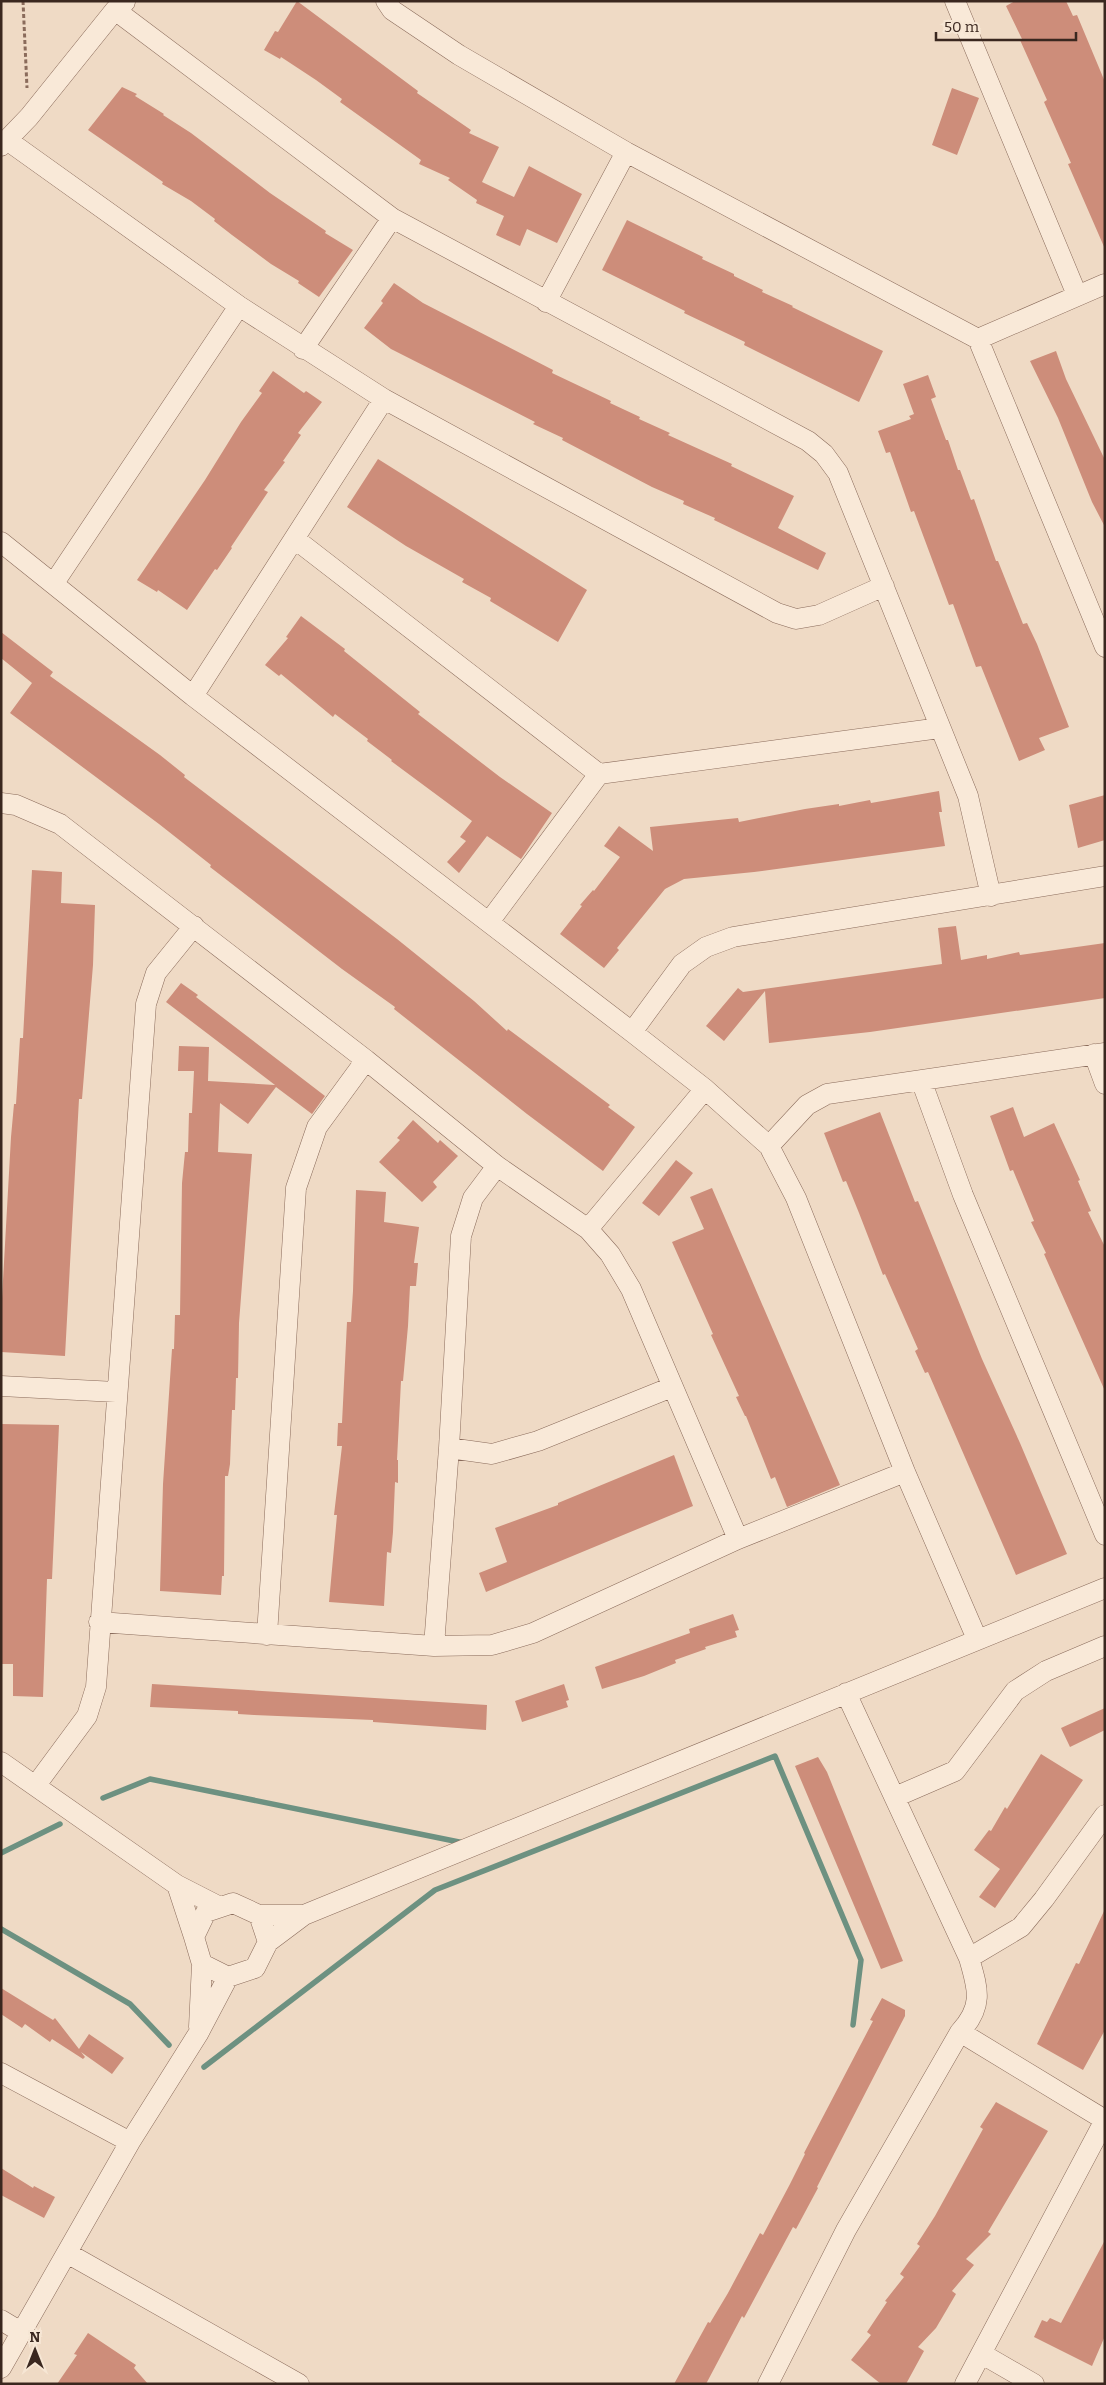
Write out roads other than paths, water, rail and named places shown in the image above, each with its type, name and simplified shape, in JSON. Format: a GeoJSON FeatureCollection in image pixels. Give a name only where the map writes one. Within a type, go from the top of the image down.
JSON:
{"type":"FeatureCollection","features":[{"type":"Feature","properties":{"kind":"street"},"geometry":{"type":"LineString","coordinates":[[386,1],[392,10],[459,55],[626,152],[978,339],[1105,647]]}},
{"type":"Feature","properties":{"kind":"street"},"geometry":{"type":"LineString","coordinates":[[956,1],[1077,295]]}},
{"type":"Feature","properties":{"kind":"street"},"geometry":{"type":"LineString","coordinates":[[884,586],[819,615],[796,619],[777,613],[384,399],[303,349],[239,306],[4,143],[29,117],[120,4],[392,218],[808,442],[824,454],[838,473],[884,586],[940,728],[968,796],[991,896]]}},
{"type":"Feature","properties":{"kind":"street"},"geometry":{"type":"LineString","coordinates":[[546,302],[626,152]]}},
{"type":"Feature","properties":{"kind":"street"},"geometry":{"type":"LineString","coordinates":[[303,349],[392,218]]}},
{"type":"Feature","properties":{"kind":"street"},"geometry":{"type":"LineString","coordinates":[[978,339],[1105,284]]}},
{"type":"Feature","properties":{"kind":"street"},"geometry":{"type":"LineString","coordinates":[[54,583],[239,306]]}},
{"type":"Feature","properties":{"kind":"street"},"geometry":{"type":"LineString","coordinates":[[193,696],[384,399]]}},
{"type":"Feature","properties":{"kind":"street"},"geometry":{"type":"LineString","coordinates":[[295,539],[599,774],[940,728]]}},
{"type":"Feature","properties":{"kind":"street"},"geometry":{"type":"LineString","coordinates":[[1,542],[193,696],[705,1089],[768,1146],[796,1198],[905,1472],[977,1639]]}},
{"type":"Feature","properties":{"kind":"street"},"geometry":{"type":"LineString","coordinates":[[489,922],[599,774]]}},
{"type":"Feature","properties":{"kind":"street"},"geometry":{"type":"LineString","coordinates":[[1,803],[16,805],[60,824],[366,1060],[497,1166],[588,1229],[610,1254],[631,1289],[738,1539]]}},
{"type":"Feature","properties":{"kind":"street"},"geometry":{"type":"LineString","coordinates":[[632,1032],[682,964],[706,947],[734,937],[1105,876]]}},
{"type":"Feature","properties":{"kind":"street"},"geometry":{"type":"LineString","coordinates":[[36,1785],[88,1716],[96,1687],[99,1622],[146,1004],[156,973],[194,926]]}},
{"type":"Feature","properties":{"kind":"street"},"geometry":{"type":"LineString","coordinates":[[768,1146],[807,1105],[827,1094],[1099,1054],[1105,1084]]}},
{"type":"Feature","properties":{"kind":"street"},"geometry":{"type":"LineString","coordinates":[[267,1635],[296,1188],[317,1127],[366,1060]]}},
{"type":"Feature","properties":{"kind":"street"},"geometry":{"type":"LineString","coordinates":[[921,1080],[963,1195],[1105,1534]]}},
{"type":"Feature","properties":{"kind":"street"},"geometry":{"type":"LineString","coordinates":[[588,1229],[705,1089]]}},
{"type":"Feature","properties":{"kind":"street"},"geometry":{"type":"LineString","coordinates":[[434,1646],[449,1448],[461,1236],[473,1198],[497,1166]]}},
{"type":"Feature","properties":{"kind":"street"},"geometry":{"type":"LineString","coordinates":[[1,1386],[116,1392]]}},
{"type":"Feature","properties":{"kind":"street"},"geometry":{"type":"LineString","coordinates":[[449,1448],[492,1454],[538,1441],[672,1387]]}},
{"type":"Feature","properties":{"kind":"street"},"geometry":{"type":"LineString","coordinates":[[99,1622],[434,1646],[492,1645],[533,1633],[738,1539],[905,1472]]}},
{"type":"Feature","properties":{"kind":"street"},"geometry":{"type":"LineString","coordinates":[[1,2368],[130,2142],[198,2034],[228,1977],[255,1968],[268,1942],[304,1915],[1105,1588]]}},
{"type":"Feature","properties":{"kind":"street"},"geometry":{"type":"LineString","coordinates":[[895,1797],[954,1771],[1014,1691],[1046,1671],[1105,1646]]}},
{"type":"Feature","properties":{"kind":"street"},"geometry":{"type":"LineString","coordinates":[[768,2384],[846,2230],[960,2032],[970,2021],[979,1992],[969,1958],[846,1693]]}},
{"type":"Feature","properties":{"kind":"street"},"geometry":{"type":"LineString","coordinates":[[1,1762],[177,1885],[220,1907]]}},
{"type":"Feature","properties":{"kind":"street"},"geometry":{"type":"LineString","coordinates":[[969,1958],[1021,1927],[1044,1899],[1105,1815]]}},
{"type":"Feature","properties":{"kind":"street"},"geometry":{"type":"LineString","coordinates":[[177,1885],[202,1964],[198,2034]]}},
{"type":"Feature","properties":{"kind":"street"},"geometry":{"type":"LineString","coordinates":[[194,1937],[206,1912],[233,1903],[259,1916],[304,1915]]}},
{"type":"Feature","properties":{"kind":"street"},"geometry":{"type":"LineString","coordinates":[[259,1916],[268,1942]]}},
{"type":"Feature","properties":{"kind":"street"},"geometry":{"type":"LineString","coordinates":[[202,1964],[228,1977]]}},
{"type":"Feature","properties":{"kind":"street"},"geometry":{"type":"LineString","coordinates":[[960,2032],[1105,2120],[965,2384]]}},
{"type":"Feature","properties":{"kind":"street"},"geometry":{"type":"LineString","coordinates":[[1,2073],[130,2142]]}},
{"type":"Feature","properties":{"kind":"street"},"geometry":{"type":"LineString","coordinates":[[67,2253],[299,2384]]}},
{"type":"Feature","properties":{"kind":"street"},"geometry":{"type":"LineString","coordinates":[[1,2320],[21,2332]]}},
{"type":"Feature","properties":{"kind":"street"},"geometry":{"type":"LineString","coordinates":[[982,2354],[1034,2384]]}},
{"type":"Feature","properties":{"kind":"waterway"},"geometry":{"type":"LineString","coordinates":[[204,2067],[435,1890],[775,1756],[861,1960],[853,2025]]}},
{"type":"Feature","properties":{"kind":"waterway"},"geometry":{"type":"LineString","coordinates":[[103,1798],[150,1779],[464,1843]]}},
{"type":"Feature","properties":{"kind":"waterway"},"geometry":{"type":"LineString","coordinates":[[1,1853],[60,1824]]}},
{"type":"Feature","properties":{"kind":"waterway"},"geometry":{"type":"LineString","coordinates":[[1,1929],[130,2004],[169,2045]]}}]}
